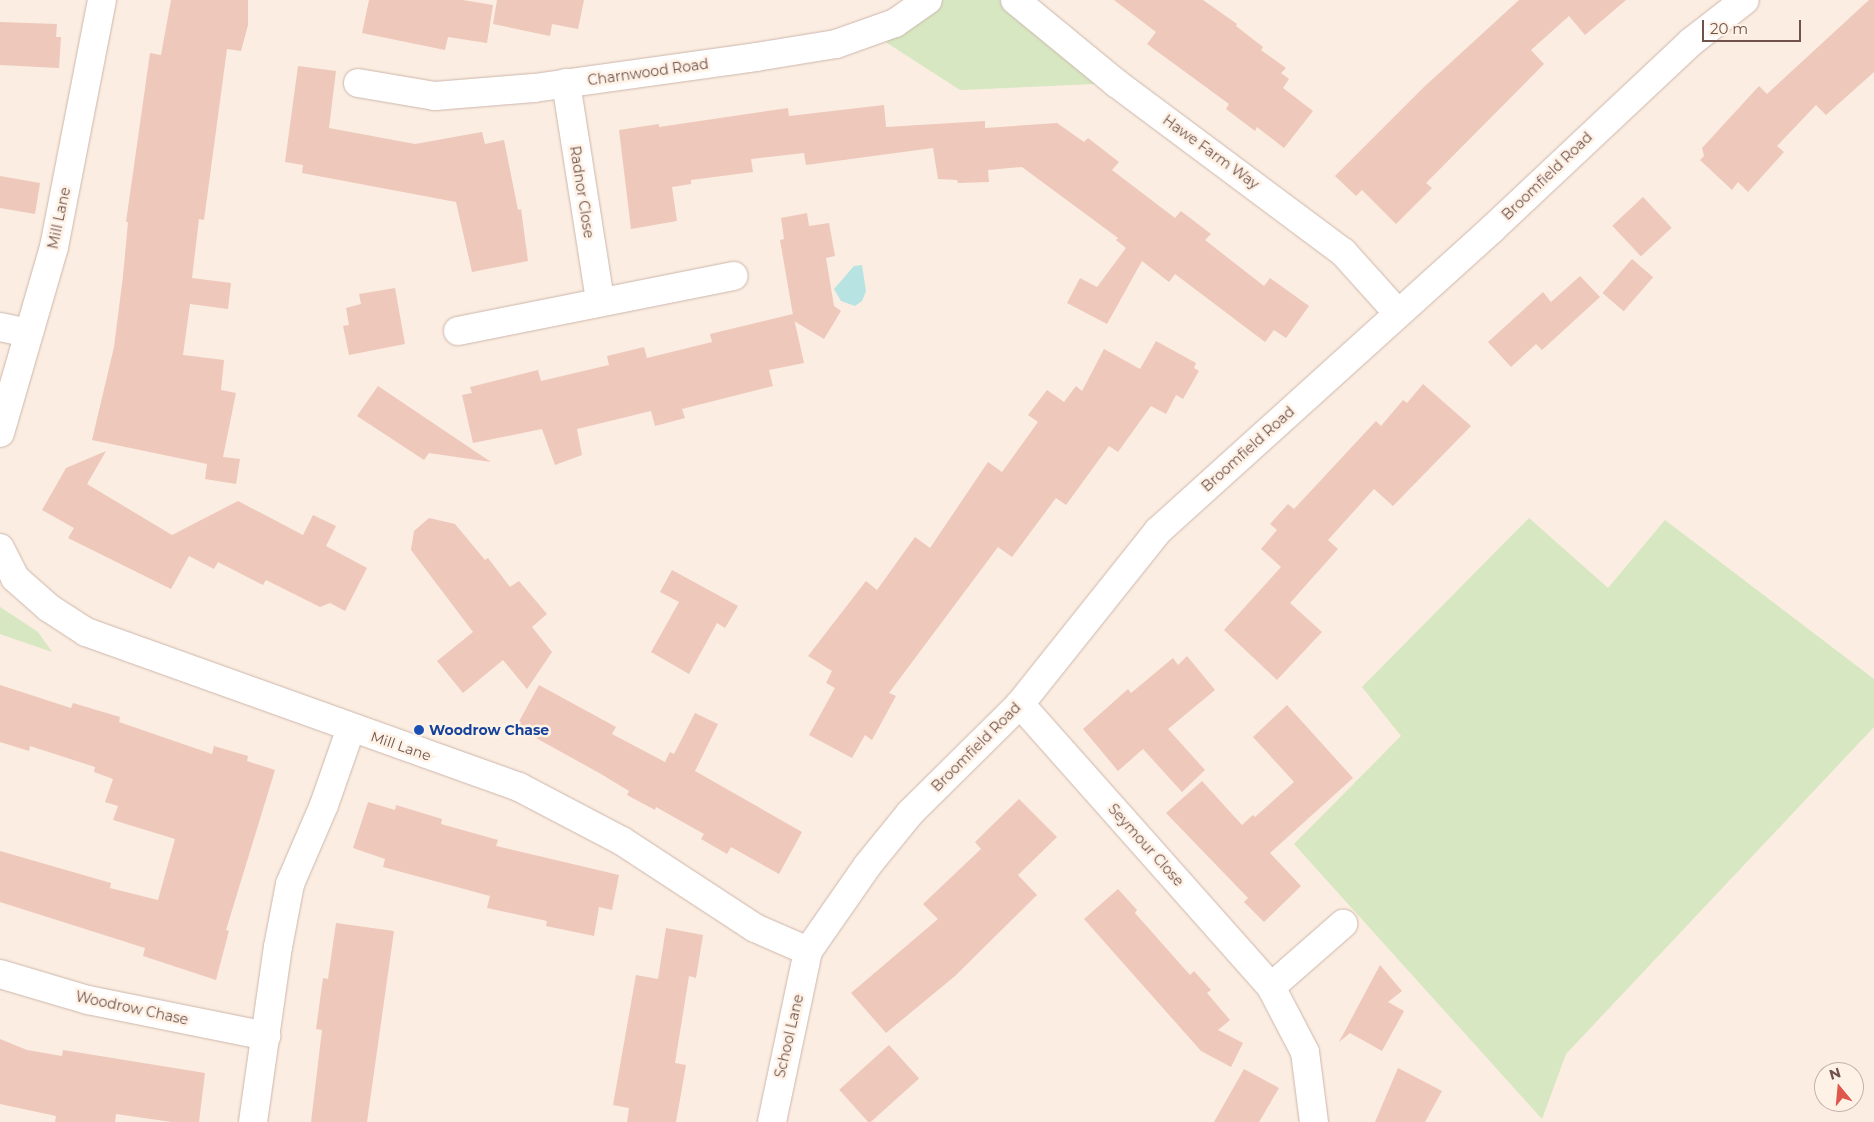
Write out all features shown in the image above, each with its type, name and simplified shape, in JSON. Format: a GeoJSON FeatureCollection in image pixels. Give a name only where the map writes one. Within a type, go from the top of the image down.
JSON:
{"type":"FeatureCollection","features":[{"type":"Feature","properties":{"kind":"street","name":"Mill Lane"},"geometry":{"type":"LineString","coordinates":[[0,433],[54,247],[102,0]]}},
{"type":"Feature","properties":{"kind":"street","name":"Charnwood Road"},"geometry":{"type":"LineString","coordinates":[[358,83],[435,96],[566,83],[836,44],[895,23],[928,0]]}},
{"type":"Feature","properties":{"kind":"street","name":"Hawe Farm Way"},"geometry":{"type":"LineString","coordinates":[[1015,0],[1116,83],[1343,252],[1398,313]]}},
{"type":"Feature","properties":{"kind":"street","name":"Broomfield Road"},"geometry":{"type":"LineString","coordinates":[[808,951],[867,866],[910,813],[1020,704],[1158,532],[1684,48],[1745,0]]}},
{"type":"Feature","properties":{"kind":"street","name":"Radnor Close"},"geometry":{"type":"LineString","coordinates":[[566,83],[600,300]]}},
{"type":"Feature","properties":{"kind":"street"},"geometry":{"type":"LineString","coordinates":[[458,331],[600,300],[734,276]]}},
{"type":"Feature","properties":{"kind":"street"},"geometry":{"type":"LineString","coordinates":[[0,328],[28,332]]}},
{"type":"Feature","properties":{"kind":"street","name":"Mill Lane"},"geometry":{"type":"LineString","coordinates":[[0,548],[8,580],[86,632],[519,787],[622,841],[755,928],[808,951]]}},
{"type":"Feature","properties":{"kind":"street","name":"Seymour Close"},"geometry":{"type":"LineString","coordinates":[[1020,704],[1271,987],[1305,1052],[1314,1122]]}},
{"type":"Feature","properties":{"kind":"street"},"geometry":{"type":"LineString","coordinates":[[253,1122],[278,947],[290,884],[324,805],[351,728]]}},
{"type":"Feature","properties":{"kind":"street"},"geometry":{"type":"LineString","coordinates":[[1271,987],[1343,924]]}},
{"type":"Feature","properties":{"kind":"street","name":"School Lane"},"geometry":{"type":"LineString","coordinates":[[772,1122],[808,951]]}},
{"type":"Feature","properties":{"kind":"street","name":"Woodrow Chase"},"geometry":{"type":"LineString","coordinates":[[0,974],[88,1000],[266,1036]]}},
{"type":"Feature","properties":{"kind":"green space"},"geometry":{"type":"Polygon","coordinates":[[[928,0],[1015,0],[1116,83],[960,90],[870,32],[928,0]]]}},
{"type":"Feature","properties":{"kind":"green space"},"geometry":{"type":"Polygon","coordinates":[[[1529,518],[1608,588],[1665,520],[1874,679],[1874,727],[1566,1054],[1542,1119],[1294,844],[1401,736],[1362,687],[1529,518]]]}},
{"type":"Feature","properties":{"kind":"green space"},"geometry":{"type":"Polygon","coordinates":[[[0,607],[38,632],[52,652],[0,634],[0,607]]]}},
{"type":"Feature","properties":{"kind":"water"},"geometry":{"type":"Polygon","coordinates":[[[862,265],[866,291],[862,301],[855,306],[841,301],[834,289],[854,266],[862,265]]]}},
{"type":"Feature","properties":{"kind":"building"},"geometry":{"type":"Polygon","coordinates":[[[171,0],[248,0],[248,25],[241,51],[227,49],[204,220],[199,219],[192,278],[231,283],[228,309],[190,304],[183,355],[224,360],[221,390],[236,393],[223,457],[240,459],[236,484],[205,479],[207,464],[92,440],[114,347],[123,276],[128,222],[126,222],[150,53],[161,55],[171,0]]]}},
{"type":"Feature","properties":{"kind":"building"},"geometry":{"type":"Polygon","coordinates":[[[369,0],[463,0],[493,5],[487,43],[448,37],[445,50],[362,33],[369,0]]]}},
{"type":"Feature","properties":{"kind":"building"},"geometry":{"type":"Polygon","coordinates":[[[497,0],[584,0],[578,29],[552,24],[550,36],[493,24],[497,0]]]}},
{"type":"Feature","properties":{"kind":"building"},"geometry":{"type":"Polygon","coordinates":[[[1114,0],[1203,0],[1237,24],[1236,26],[1263,47],[1261,50],[1286,68],[1281,73],[1289,79],[1283,88],[1313,111],[1284,148],[1257,127],[1255,131],[1226,109],[1229,104],[1147,44],[1156,32],[1114,0]]]}},
{"type":"Feature","properties":{"kind":"building"},"geometry":{"type":"Polygon","coordinates":[[[1519,0],[1626,0],[1585,35],[1569,16],[1531,50],[1544,64],[1426,183],[1432,188],[1396,224],[1362,190],[1356,196],[1335,176],[1424,87],[1519,0]]]}},
{"type":"Feature","properties":{"kind":"building"},"geometry":{"type":"Polygon","coordinates":[[[1869,0],[1874,0],[1874,72],[1826,115],[1816,105],[1777,146],[1784,152],[1748,192],[1738,182],[1732,190],[1700,160],[1704,156],[1702,148],[1759,86],[1767,94],[1869,0]]]}},
{"type":"Feature","properties":{"kind":"building"},"geometry":{"type":"Polygon","coordinates":[[[0,22],[57,24],[56,37],[61,37],[59,68],[0,65],[0,22]]]}},
{"type":"Feature","properties":{"kind":"building"},"geometry":{"type":"Polygon","coordinates":[[[298,66],[336,71],[329,128],[415,144],[482,132],[485,144],[504,140],[518,210],[521,209],[528,261],[472,272],[456,202],[302,173],[303,165],[285,162],[298,66]]]}},
{"type":"Feature","properties":{"kind":"building"},"geometry":{"type":"Polygon","coordinates":[[[884,105],[886,127],[985,121],[985,128],[1057,123],[1084,142],[1088,138],[1119,162],[1112,170],[1175,218],[1181,211],[1211,234],[1205,240],[1264,286],[1270,278],[1309,306],[1286,338],[1274,330],[1265,342],[1175,274],[1169,282],[1142,261],[1107,324],[1067,303],[1080,278],[1097,287],[1126,248],[1116,240],[1118,238],[1022,167],[988,170],[989,182],[958,183],[957,180],[938,179],[933,148],[806,165],[804,153],[751,159],[753,172],[691,180],[691,184],[672,187],[677,221],[631,229],[619,130],[659,124],[659,127],[788,108],[789,116],[884,105]]]}},
{"type":"Feature","properties":{"kind":"building"},"geometry":{"type":"Polygon","coordinates":[[[0,176],[40,183],[35,214],[0,208],[0,176]]]}},
{"type":"Feature","properties":{"kind":"building"},"geometry":{"type":"Polygon","coordinates":[[[1643,197],[1672,228],[1641,256],[1612,226],[1643,197]]]}},
{"type":"Feature","properties":{"kind":"building"},"geometry":{"type":"Polygon","coordinates":[[[807,213],[809,226],[829,223],[835,256],[826,258],[834,306],[841,311],[824,339],[794,321],[780,240],[784,239],[781,218],[807,213]]]}},
{"type":"Feature","properties":{"kind":"building"},"geometry":{"type":"Polygon","coordinates":[[[1632,259],[1653,277],[1624,311],[1602,293],[1632,259]]]}},
{"type":"Feature","properties":{"kind":"building"},"geometry":{"type":"Polygon","coordinates":[[[1580,276],[1600,297],[1542,350],[1536,344],[1511,367],[1488,342],[1543,292],[1551,302],[1580,276]]]}},
{"type":"Feature","properties":{"kind":"building"},"geometry":{"type":"Polygon","coordinates":[[[395,288],[405,344],[349,355],[343,326],[349,325],[346,308],[361,304],[359,294],[395,288]]]}},
{"type":"Feature","properties":{"kind":"building"},"geometry":{"type":"Polygon","coordinates":[[[793,314],[804,363],[769,370],[773,386],[682,409],[685,418],[655,426],[651,411],[577,429],[582,455],[555,465],[542,429],[473,443],[462,395],[472,393],[470,387],[538,370],[541,381],[609,365],[607,356],[644,347],[647,358],[712,342],[710,334],[793,314]]]}},
{"type":"Feature","properties":{"kind":"building"},"geometry":{"type":"Polygon","coordinates":[[[1156,341],[1196,363],[1194,368],[1199,371],[1183,399],[1176,395],[1166,414],[1151,406],[1118,452],[1109,446],[1066,505],[1056,498],[1012,557],[998,547],[889,693],[896,696],[872,740],[865,735],[852,758],[809,735],[835,688],[826,683],[832,671],[808,656],[866,581],[877,590],[915,537],[930,548],[988,462],[1002,472],[1038,422],[1028,415],[1047,390],[1064,402],[1076,386],[1082,391],[1104,349],[1140,369],[1156,341]]]}},
{"type":"Feature","properties":{"kind":"building"},"geometry":{"type":"Polygon","coordinates":[[[1423,384],[1471,426],[1393,506],[1374,489],[1328,540],[1338,549],[1290,603],[1322,632],[1277,680],[1224,630],[1281,567],[1261,549],[1277,530],[1270,524],[1288,504],[1294,509],[1376,421],[1381,426],[1403,400],[1407,403],[1423,384]]]}},
{"type":"Feature","properties":{"kind":"building"},"geometry":{"type":"Polygon","coordinates":[[[378,386],[491,462],[429,453],[424,460],[357,416],[378,386]]]}},
{"type":"Feature","properties":{"kind":"building"},"geometry":{"type":"Polygon","coordinates":[[[106,451],[87,484],[172,535],[238,501],[303,535],[313,515],[336,526],[326,546],[367,568],[345,611],[330,603],[320,607],[266,580],[263,585],[218,562],[214,569],[189,556],[171,589],[68,538],[74,528],[42,510],[66,468],[106,451]]]}},
{"type":"Feature","properties":{"kind":"building"},"geometry":{"type":"Polygon","coordinates":[[[429,518],[455,524],[485,560],[488,558],[510,587],[519,581],[547,614],[532,627],[552,652],[527,689],[503,660],[463,693],[437,661],[473,632],[411,550],[414,531],[429,518]]]}},
{"type":"Feature","properties":{"kind":"building"},"geometry":{"type":"Polygon","coordinates":[[[672,570],[738,606],[725,628],[717,623],[689,674],[651,652],[679,602],[660,592],[672,570]]]}},
{"type":"Feature","properties":{"kind":"building"},"geometry":{"type":"Polygon","coordinates":[[[1187,656],[1215,690],[1168,729],[1205,770],[1182,792],[1143,749],[1118,771],[1083,729],[1128,689],[1131,693],[1173,658],[1178,665],[1187,656]]]}},
{"type":"Feature","properties":{"kind":"building"},"geometry":{"type":"Polygon","coordinates":[[[0,685],[71,708],[73,703],[120,717],[119,722],[212,754],[214,746],[248,756],[247,761],[275,770],[226,930],[229,931],[216,980],[143,956],[145,948],[0,902],[0,851],[111,883],[110,888],[158,900],[175,839],[113,820],[118,806],[105,802],[113,779],[94,772],[95,767],[30,746],[29,751],[0,742],[0,685]]]}},
{"type":"Feature","properties":{"kind":"building"},"geometry":{"type":"Polygon","coordinates":[[[539,685],[616,727],[612,734],[665,762],[670,752],[674,754],[695,713],[718,724],[695,771],[802,832],[779,874],[731,847],[727,854],[701,839],[704,834],[656,807],[655,810],[627,795],[629,791],[516,727],[539,685]]]}},
{"type":"Feature","properties":{"kind":"building"},"geometry":{"type":"Polygon","coordinates":[[[1287,705],[1353,778],[1270,853],[1301,886],[1264,922],[1244,902],[1248,898],[1166,813],[1202,781],[1242,825],[1253,815],[1255,817],[1294,782],[1253,737],[1287,705]]]}},
{"type":"Feature","properties":{"kind":"building"},"geometry":{"type":"Polygon","coordinates":[[[1019,799],[1057,837],[1018,875],[1037,895],[955,976],[886,1033],[851,993],[938,919],[923,904],[981,849],[975,842],[1019,799]]]}},
{"type":"Feature","properties":{"kind":"building"},"geometry":{"type":"Polygon","coordinates":[[[368,802],[395,810],[396,805],[442,819],[441,824],[498,840],[496,846],[619,875],[612,910],[599,907],[594,936],[546,926],[547,921],[487,908],[490,896],[383,867],[385,859],[353,848],[368,802]]]}},
{"type":"Feature","properties":{"kind":"building"},"geometry":{"type":"Polygon","coordinates":[[[1118,889],[1137,910],[1135,913],[1190,975],[1194,971],[1211,990],[1207,993],[1230,1020],[1218,1030],[1243,1043],[1231,1067],[1201,1051],[1084,919],[1118,889]]]}},
{"type":"Feature","properties":{"kind":"building"},"geometry":{"type":"Polygon","coordinates":[[[336,923],[394,931],[367,1122],[311,1122],[322,1030],[316,1029],[323,978],[328,979],[336,923]]]}},
{"type":"Feature","properties":{"kind":"building"},"geometry":{"type":"Polygon","coordinates":[[[666,928],[703,935],[696,978],[689,976],[675,1063],[686,1065],[676,1122],[627,1122],[629,1108],[613,1105],[636,975],[658,979],[666,928]]]}},
{"type":"Feature","properties":{"kind":"building"},"geometry":{"type":"Polygon","coordinates":[[[1380,965],[1402,991],[1388,1002],[1404,1011],[1382,1051],[1350,1033],[1339,1042],[1380,965]]]}},
{"type":"Feature","properties":{"kind":"building"},"geometry":{"type":"Polygon","coordinates":[[[0,1039],[27,1050],[62,1056],[63,1050],[205,1073],[199,1122],[172,1122],[116,1114],[115,1122],[55,1122],[56,1116],[0,1104],[0,1039]]]}},
{"type":"Feature","properties":{"kind":"building"},"geometry":{"type":"Polygon","coordinates":[[[889,1045],[919,1078],[871,1122],[868,1122],[839,1090],[889,1045]]]}},
{"type":"Feature","properties":{"kind":"building"},"geometry":{"type":"Polygon","coordinates":[[[1398,1068],[1442,1091],[1425,1122],[1375,1122],[1398,1068]]]}},
{"type":"Feature","properties":{"kind":"building"},"geometry":{"type":"Polygon","coordinates":[[[1244,1069],[1279,1088],[1259,1122],[1214,1122],[1244,1069]]]}},
{"type":"Feature","properties":{"kind":"place","name":"Woodrow Chase"},"geometry":{"type":"Point","coordinates":[419,730]}}]}
